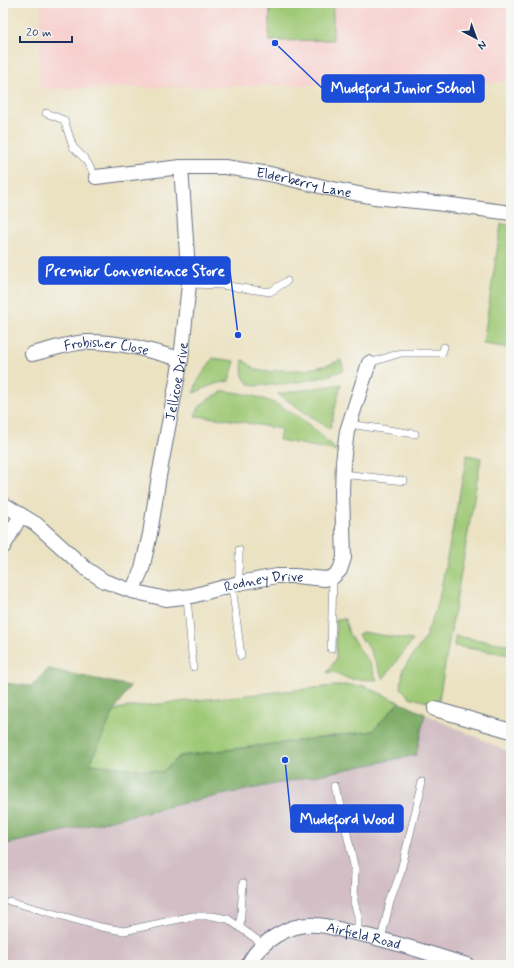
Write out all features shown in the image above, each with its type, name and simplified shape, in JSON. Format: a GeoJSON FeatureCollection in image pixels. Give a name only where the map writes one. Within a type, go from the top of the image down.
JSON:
{"type":"FeatureCollection","features":[{"type":"Feature","properties":{"kind":"street","name":"Elderberry Lane"},"geometry":{"type":"LineString","coordinates":[[96,177],[181,167],[225,167],[270,174],[374,197],[436,203],[511,213]]}},
{"type":"Feature","properties":{"kind":"street","name":"Jellicoe Drive"},"geometry":{"type":"LineString","coordinates":[[132,591],[142,569],[150,534],[159,476],[181,359],[189,284],[181,167]]}},
{"type":"Feature","properties":{"kind":"street","name":"Frobisher Close"},"geometry":{"type":"LineString","coordinates":[[32,354],[72,344],[99,343],[141,348],[181,359]]}},
{"type":"Feature","properties":{"kind":"street"},"geometry":{"type":"LineString","coordinates":[[333,577],[340,570],[344,558],[344,452],[349,424],[369,363]]}},
{"type":"Feature","properties":{"kind":"street","name":"Rodney Drive"},"geometry":{"type":"LineString","coordinates":[[3,504],[36,524],[84,568],[104,581],[132,591],[166,599],[187,597],[235,584],[277,576],[295,576],[325,580],[333,577]]}},
{"type":"Feature","properties":{"kind":"street"},"geometry":{"type":"LineString","coordinates":[[3,547],[21,515]]}},
{"type":"Feature","properties":{"kind":"street"},"geometry":{"type":"LineString","coordinates":[[435,709],[511,731]]}},
{"type":"Feature","properties":{"kind":"street","name":"Airfield Road"},"geometry":{"type":"LineString","coordinates":[[248,965],[262,944],[275,936],[296,927],[315,924],[381,939],[467,965]]}},
{"type":"Feature","properties":{"kind":"lane"},"geometry":{"type":"LineString","coordinates":[[46,113],[64,120],[73,147],[85,159],[96,177]]}},
{"type":"Feature","properties":{"kind":"lane"},"geometry":{"type":"LineString","coordinates":[[189,284],[221,285],[270,292],[287,281]]}},
{"type":"Feature","properties":{"kind":"lane"},"geometry":{"type":"LineString","coordinates":[[369,363],[401,353],[442,353],[444,347]]}},
{"type":"Feature","properties":{"kind":"lane"},"geometry":{"type":"LineString","coordinates":[[349,424],[416,434]]}},
{"type":"Feature","properties":{"kind":"lane"},"geometry":{"type":"LineString","coordinates":[[343,474],[404,482]]}},
{"type":"Feature","properties":{"kind":"lane"},"geometry":{"type":"LineString","coordinates":[[239,550],[235,584],[241,656]]}},
{"type":"Feature","properties":{"kind":"lane"},"geometry":{"type":"LineString","coordinates":[[331,649],[333,577]]}},
{"type":"Feature","properties":{"kind":"lane"},"geometry":{"type":"LineString","coordinates":[[187,597],[193,667]]}},
{"type":"Feature","properties":{"kind":"lane"},"geometry":{"type":"LineString","coordinates":[[381,939],[390,902],[400,874],[423,781]]}},
{"type":"Feature","properties":{"kind":"lane"},"geometry":{"type":"LineString","coordinates":[[337,788],[354,870],[354,902],[358,916],[358,933]]}},
{"type":"Feature","properties":{"kind":"lane"},"geometry":{"type":"LineString","coordinates":[[240,928],[243,883]]}},
{"type":"Feature","properties":{"kind":"lane"},"geometry":{"type":"LineString","coordinates":[[9,900],[101,927],[124,931],[193,916],[212,916],[228,919],[262,944]]}},
{"type":"Feature","properties":{"kind":"shaded area"},"geometry":{"type":"Polygon","coordinates":[[[35,3],[511,3],[511,82],[39,89],[41,4],[35,3]]]}},
{"type":"Feature","properties":{"kind":"shaded area"},"geometry":{"type":"Polygon","coordinates":[[[425,714],[511,753],[511,965],[3,965],[3,845],[202,799],[416,755],[425,714]]]}},
{"type":"Feature","properties":{"kind":"green space"},"geometry":{"type":"Polygon","coordinates":[[[270,3],[333,3],[333,40],[269,41],[270,3]]]}},
{"type":"Feature","properties":{"kind":"green space"},"geometry":{"type":"Polygon","coordinates":[[[501,224],[511,225],[511,348],[483,344],[501,224]]]}},
{"type":"Feature","properties":{"kind":"green space"},"geometry":{"type":"Polygon","coordinates":[[[213,358],[235,361],[229,381],[215,384],[194,393],[197,382],[213,358]]]}},
{"type":"Feature","properties":{"kind":"green space"},"geometry":{"type":"Polygon","coordinates":[[[243,360],[257,370],[269,372],[277,370],[305,370],[328,365],[341,360],[344,370],[311,380],[254,386],[247,382],[243,376],[243,360]]]}},
{"type":"Feature","properties":{"kind":"green space"},"geometry":{"type":"Polygon","coordinates":[[[341,384],[330,429],[278,394],[341,384]]]}},
{"type":"Feature","properties":{"kind":"green space"},"geometry":{"type":"Polygon","coordinates":[[[224,391],[258,397],[286,409],[312,427],[337,451],[279,440],[281,429],[225,419],[195,416],[203,404],[224,391]]]}},
{"type":"Feature","properties":{"kind":"green space"},"geometry":{"type":"Polygon","coordinates":[[[467,455],[481,458],[438,705],[409,697],[401,688],[403,669],[424,640],[438,604],[467,455]]]}},
{"type":"Feature","properties":{"kind":"green space"},"geometry":{"type":"Polygon","coordinates":[[[336,619],[345,619],[349,634],[370,664],[377,680],[349,679],[334,672],[327,673],[336,659],[336,619]]]}},
{"type":"Feature","properties":{"kind":"green space"},"geometry":{"type":"Polygon","coordinates":[[[362,632],[413,640],[383,679],[369,648],[358,635],[362,632]]]}},
{"type":"Feature","properties":{"kind":"green space"},"geometry":{"type":"Polygon","coordinates":[[[455,636],[511,645],[511,655],[454,646],[455,636]]]}},
{"type":"Feature","properties":{"kind":"green space"},"geometry":{"type":"Polygon","coordinates":[[[48,669],[130,686],[112,715],[90,764],[162,772],[180,756],[373,731],[399,702],[425,714],[416,755],[202,799],[3,845],[3,683],[32,686],[48,669]]]}},
{"type":"Feature","properties":{"kind":"green space"},"geometry":{"type":"Polygon","coordinates":[[[345,685],[364,686],[399,702],[373,731],[180,756],[162,772],[90,764],[112,715],[120,708],[345,685]]]}},
{"type":"Feature","properties":{"kind":"place","name":"Mudeford Junior School"},"geometry":{"type":"Point","coordinates":[275,43]}},
{"type":"Feature","properties":{"kind":"place","name":"Premier Convenience Store"},"geometry":{"type":"Point","coordinates":[238,335]}},
{"type":"Feature","properties":{"kind":"place","name":"Mudeford Wood"},"geometry":{"type":"Point","coordinates":[285,760]}}]}
